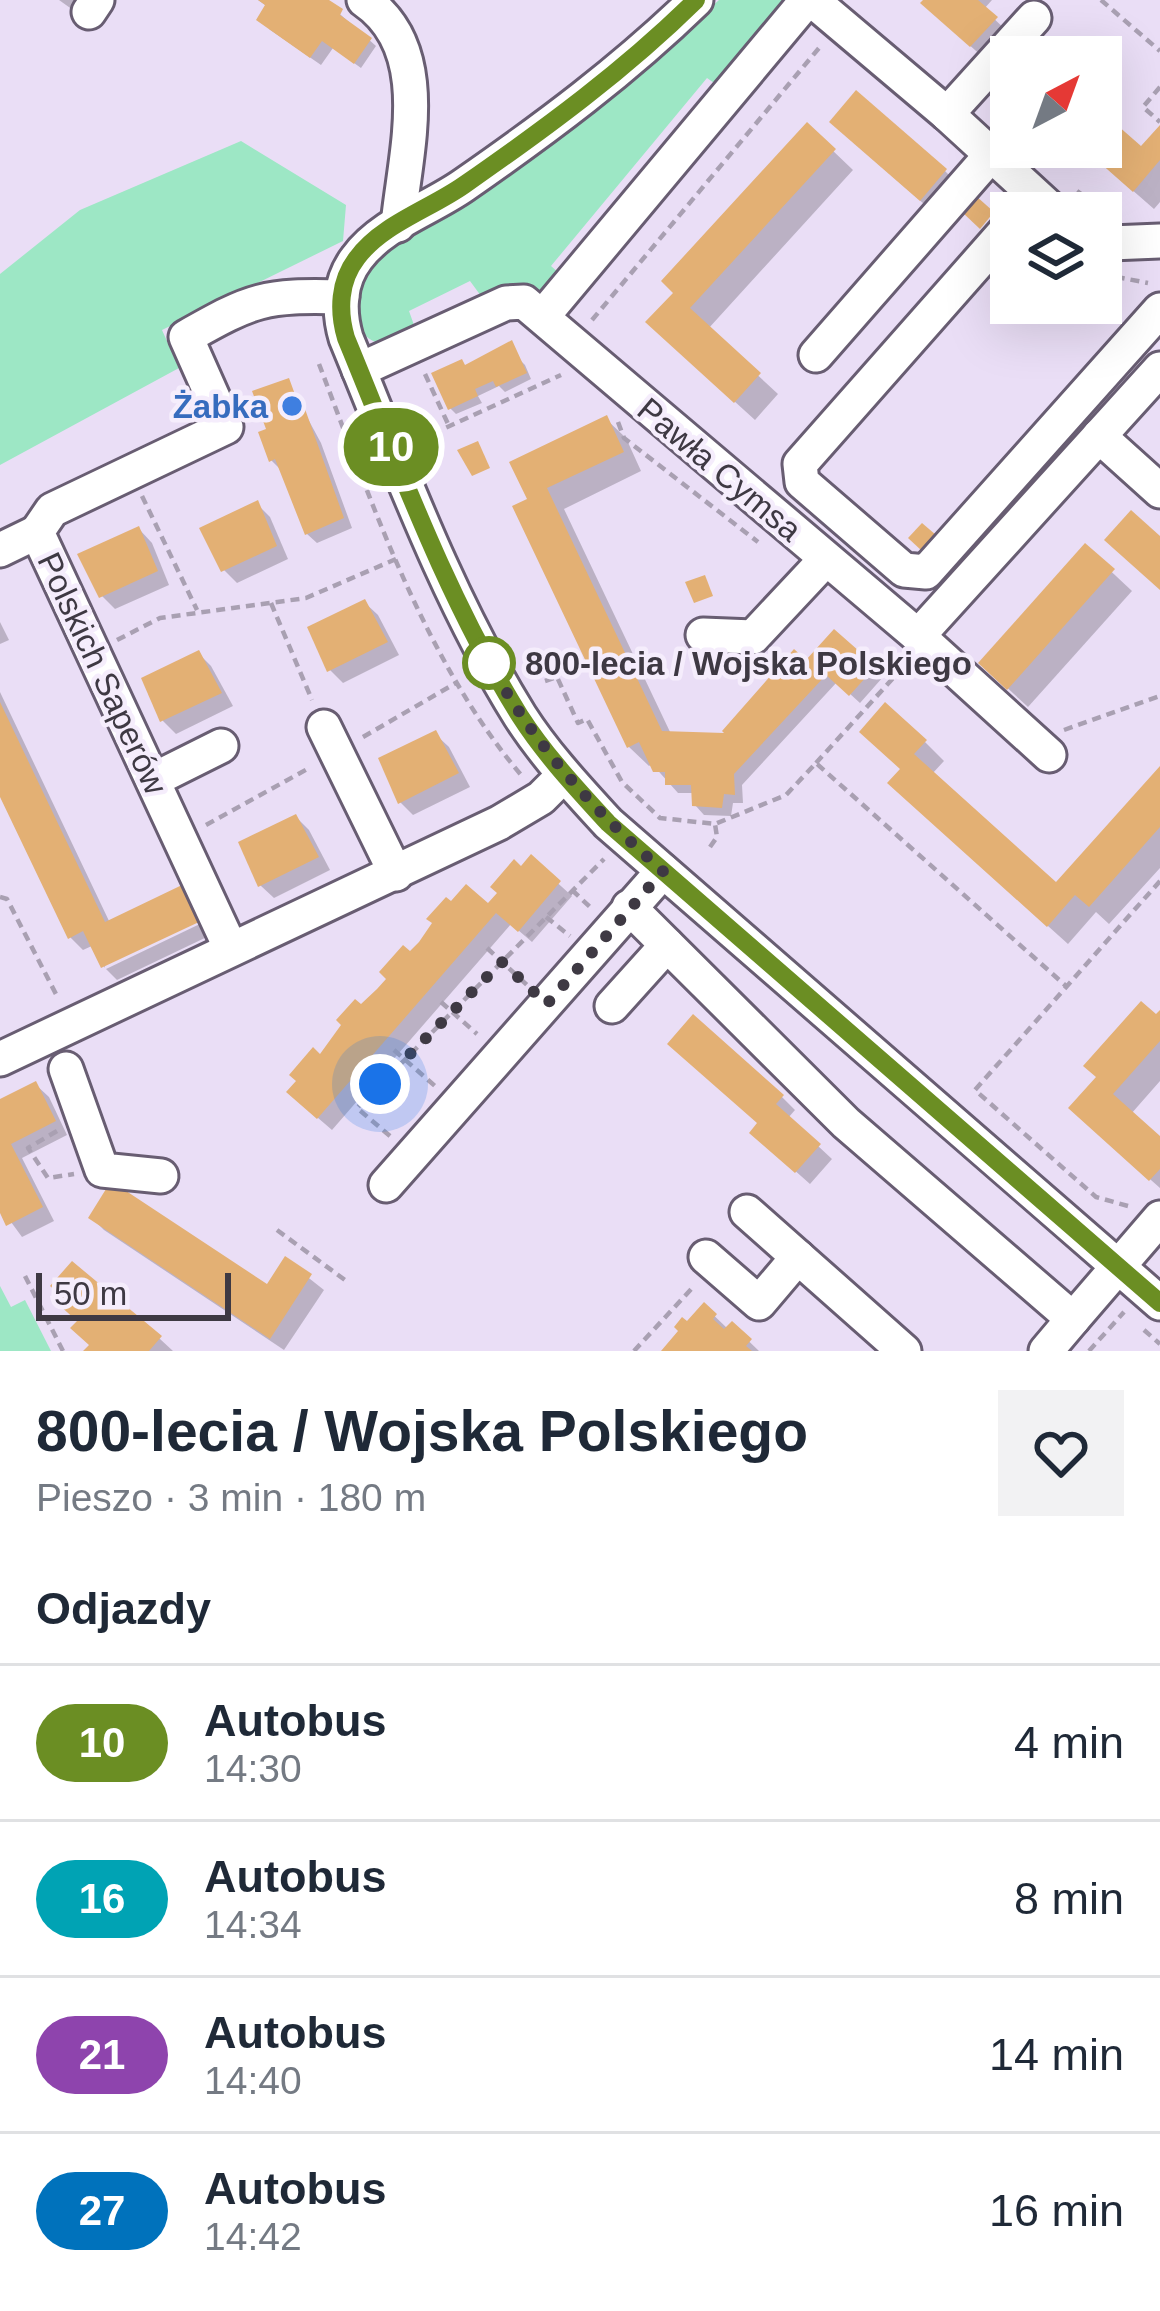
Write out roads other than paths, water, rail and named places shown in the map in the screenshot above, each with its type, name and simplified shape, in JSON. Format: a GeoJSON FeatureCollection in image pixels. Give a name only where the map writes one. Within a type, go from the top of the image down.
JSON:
{"type":"FeatureCollection","features":[{"type":"Feature","properties":{"kind":"street"},"geometry":{"type":"LineString","coordinates":[[364,0],[381,12],[403,49],[412,88],[398,225]]}},
{"type":"Feature","properties":{"kind":"street"},"geometry":{"type":"LineString","coordinates":[[696,0],[570,112],[358,256],[345,278],[340,320],[489,663],[563,775],[608,823],[1160,1303]]}},
{"type":"Feature","properties":{"kind":"street"},"geometry":{"type":"LineString","coordinates":[[359,370],[506,303],[524,302],[543,316],[810,0],[990,154]]}},
{"type":"Feature","properties":{"kind":"street"},"geometry":{"type":"LineString","coordinates":[[947,114],[1034,17]]}},
{"type":"Feature","properties":{"kind":"street"},"geometry":{"type":"LineString","coordinates":[[815,355],[990,156]]}},
{"type":"Feature","properties":{"kind":"street"},"geometry":{"type":"LineString","coordinates":[[1012,168],[1051,192]]}},
{"type":"Feature","properties":{"kind":"street"},"geometry":{"type":"LineString","coordinates":[[1122,243],[1160,241]]}},
{"type":"Feature","properties":{"kind":"street"},"geometry":{"type":"LineString","coordinates":[[990,249],[800,464],[802,482],[874,527],[904,570],[926,572],[1160,310]]}},
{"type":"Feature","properties":{"kind":"street","name":"Polskich Saperów"},"geometry":{"type":"LineString","coordinates":[[231,949],[37,532],[52,510],[226,427],[186,337],[244,304],[268,297],[342,297]]}},
{"type":"Feature","properties":{"kind":"street","name":"Pawła Cymsa"},"geometry":{"type":"LineString","coordinates":[[543,316],[823,569],[917,636],[1042,748]]}},
{"type":"Feature","properties":{"kind":"street"},"geometry":{"type":"LineString","coordinates":[[917,636],[1160,369]]}},
{"type":"Feature","properties":{"kind":"street"},"geometry":{"type":"LineString","coordinates":[[1099,436],[1160,490]]}},
{"type":"Feature","properties":{"kind":"street"},"geometry":{"type":"LineString","coordinates":[[703,635],[752,637],[874,527]]}},
{"type":"Feature","properties":{"kind":"street"},"geometry":{"type":"LineString","coordinates":[[0,550],[37,532]]}},
{"type":"Feature","properties":{"kind":"street"},"geometry":{"type":"LineString","coordinates":[[324,727],[396,874]]}},
{"type":"Feature","properties":{"kind":"street"},"geometry":{"type":"LineString","coordinates":[[153,781],[221,746]]}},
{"type":"Feature","properties":{"kind":"street"},"geometry":{"type":"LineString","coordinates":[[0,1059],[513,815],[541,798],[563,775]]}},
{"type":"Feature","properties":{"kind":"street"},"geometry":{"type":"LineString","coordinates":[[386,1185],[663,871]]}},
{"type":"Feature","properties":{"kind":"street"},"geometry":{"type":"LineString","coordinates":[[629,908],[846,1123],[1073,1319]]}},
{"type":"Feature","properties":{"kind":"street"},"geometry":{"type":"LineString","coordinates":[[612,1006],[667,945]]}},
{"type":"Feature","properties":{"kind":"street"},"geometry":{"type":"LineString","coordinates":[[66,1070],[102,1170],[161,1176]]}},
{"type":"Feature","properties":{"kind":"street"},"geometry":{"type":"LineString","coordinates":[[747,1212],[904,1351]]}},
{"type":"Feature","properties":{"kind":"street"},"geometry":{"type":"LineString","coordinates":[[1046,1351],[1157,1221]]}},
{"type":"Feature","properties":{"kind":"street"},"geometry":{"type":"LineString","coordinates":[[710,1260],[759,1303],[798,1257]]}},
{"type":"Feature","properties":{"kind":"place","name":"Żabka"},"geometry":{"type":"Point","coordinates":[292,406]}},
{"type":"Feature","properties":{"kind":"place","name":"800-lecia / Wojska Polskiego"},"geometry":{"type":"Point","coordinates":[489,663]}}]}
